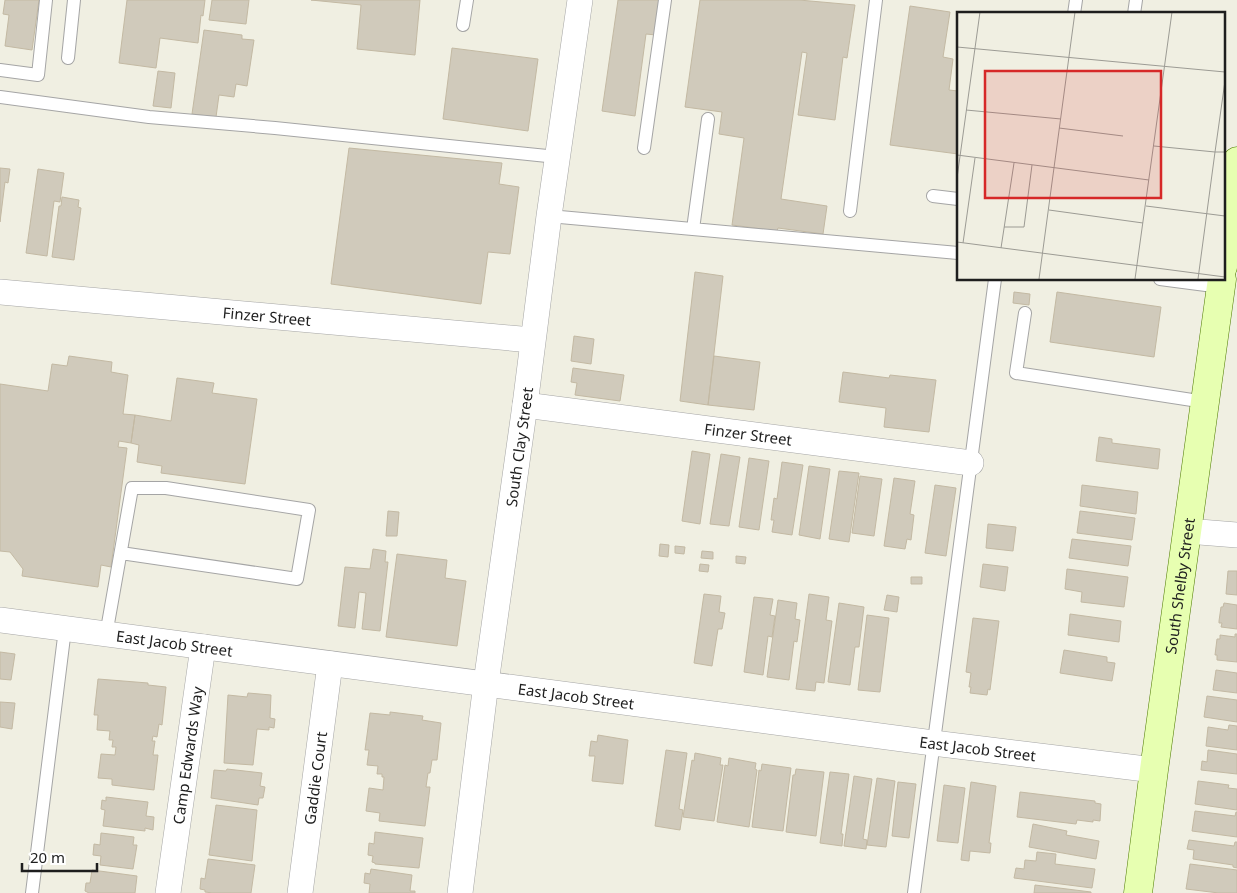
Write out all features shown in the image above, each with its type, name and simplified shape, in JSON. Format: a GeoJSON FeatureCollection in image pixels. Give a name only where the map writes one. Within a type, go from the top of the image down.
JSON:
{"type":"FeatureCollection","features":[{"type":"Feature","properties":{"kind":"main road","name":"South Shelby Street"},"geometry":{"type":"LineString","coordinates":[[1224,267],[1233,218],[1237,161]]}},
{"type":"Feature","properties":{"kind":"main road","name":"South Shelby Street"},"geometry":{"type":"LineString","coordinates":[[1138,893],[1222,280]]}},
{"type":"Feature","properties":{"kind":"street","name":"South Clay Street"},"geometry":{"type":"LineString","coordinates":[[460,893],[486,683],[525,405],[548,216],[580,0]]}},
{"type":"Feature","properties":{"kind":"street","name":"Finzer Street"},"geometry":{"type":"LineString","coordinates":[[0,292],[532,340]]}},
{"type":"Feature","properties":{"kind":"street","name":"Finzer Street"},"geometry":{"type":"LineString","coordinates":[[525,405],[971,463]]}},
{"type":"Feature","properties":{"kind":"street"},"geometry":{"type":"LineString","coordinates":[[1188,531],[1237,535]]}},
{"type":"Feature","properties":{"kind":"street","name":"East Jacob Street"},"geometry":{"type":"LineString","coordinates":[[0,620],[933,743],[1154,770]]}},
{"type":"Feature","properties":{"kind":"street","name":"Camp Edwards Way"},"geometry":{"type":"LineString","coordinates":[[168,893],[204,648]]}},
{"type":"Feature","properties":{"kind":"street","name":"Gaddie Court"},"geometry":{"type":"LineString","coordinates":[[300,893],[330,664]]}},
{"type":"Feature","properties":{"kind":"lane"},"geometry":{"type":"LineString","coordinates":[[0,70],[38,75],[46,0]]}},
{"type":"Feature","properties":{"kind":"lane"},"geometry":{"type":"LineString","coordinates":[[68,58],[74,0]]}},
{"type":"Feature","properties":{"kind":"lane"},"geometry":{"type":"LineString","coordinates":[[463,26],[467,0]]}},
{"type":"Feature","properties":{"kind":"lane"},"geometry":{"type":"LineString","coordinates":[[644,148],[665,0]]}},
{"type":"Feature","properties":{"kind":"lane"},"geometry":{"type":"LineString","coordinates":[[850,211],[876,0]]}},
{"type":"Feature","properties":{"kind":"lane"},"geometry":{"type":"LineString","coordinates":[[0,97],[149,117],[557,157]]}},
{"type":"Feature","properties":{"kind":"lane"},"geometry":{"type":"LineString","coordinates":[[693,230],[708,119]]}},
{"type":"Feature","properties":{"kind":"lane"},"geometry":{"type":"LineString","coordinates":[[934,196],[957,199]]}},
{"type":"Feature","properties":{"kind":"lane"},"geometry":{"type":"LineString","coordinates":[[548,216],[957,253]]}},
{"type":"Feature","properties":{"kind":"lane"},"geometry":{"type":"LineString","coordinates":[[914,893],[995,280]]}},
{"type":"Feature","properties":{"kind":"lane"},"geometry":{"type":"LineString","coordinates":[[1025,313],[1016,373],[1205,402]]}},
{"type":"Feature","properties":{"kind":"lane"},"geometry":{"type":"LineString","coordinates":[[106,634],[132,488],[166,488],[309,510],[297,579],[121,553]]}},
{"type":"Feature","properties":{"kind":"lane"},"geometry":{"type":"LineString","coordinates":[[32,893],[65,629]]}},
{"type":"Feature","properties":{"kind":"building"},"geometry":{"type":"Polygon","coordinates":[[[5,0],[39,0],[32,50],[5,46],[9,15],[3,14],[5,0]]]}},
{"type":"Feature","properties":{"kind":"building"},"geometry":{"type":"Polygon","coordinates":[[[127,0],[205,0],[203,16],[201,15],[198,43],[160,38],[156,68],[119,63],[127,0]]]}},
{"type":"Feature","properties":{"kind":"building"},"geometry":{"type":"Polygon","coordinates":[[[212,0],[249,0],[246,24],[209,20],[212,0]]]}},
{"type":"Feature","properties":{"kind":"building"},"geometry":{"type":"Polygon","coordinates":[[[311,0],[420,0],[415,55],[357,49],[361,5],[311,0]]]}},
{"type":"Feature","properties":{"kind":"building"},"geometry":{"type":"Polygon","coordinates":[[[618,0],[661,0],[656,35],[646,34],[635,116],[602,111],[618,0]]]}},
{"type":"Feature","properties":{"kind":"building"},"geometry":{"type":"Polygon","coordinates":[[[700,0],[799,0],[855,5],[847,58],[843,57],[835,120],[798,115],[807,53],[802,52],[781,199],[827,206],[823,234],[778,228],[777,231],[732,225],[744,138],[719,134],[722,112],[685,107],[700,0]]]}},
{"type":"Feature","properties":{"kind":"building"},"geometry":{"type":"Polygon","coordinates":[[[910,6],[950,12],[943,57],[953,59],[949,90],[957,91],[957,154],[890,145],[910,6]]]}},
{"type":"Feature","properties":{"kind":"building"},"geometry":{"type":"Polygon","coordinates":[[[204,30],[242,35],[242,39],[254,40],[247,86],[236,84],[234,97],[219,95],[216,117],[192,114],[204,30]]]}},
{"type":"Feature","properties":{"kind":"building"},"geometry":{"type":"Polygon","coordinates":[[[452,48],[538,59],[528,131],[443,119],[452,48]]]}},
{"type":"Feature","properties":{"kind":"building"},"geometry":{"type":"Polygon","coordinates":[[[158,71],[175,73],[171,108],[153,106],[158,71]]]}},
{"type":"Feature","properties":{"kind":"building"},"geometry":{"type":"Polygon","coordinates":[[[349,148],[502,163],[499,184],[519,187],[510,254],[488,252],[481,304],[331,284],[349,148]]]}},
{"type":"Feature","properties":{"kind":"building"},"geometry":{"type":"Polygon","coordinates":[[[0,168],[10,169],[8,183],[5,182],[0,222],[0,168]]]}},
{"type":"Feature","properties":{"kind":"building"},"geometry":{"type":"Polygon","coordinates":[[[38,169],[64,173],[60,202],[54,201],[47,256],[26,253],[38,169]]]}},
{"type":"Feature","properties":{"kind":"building"},"geometry":{"type":"Polygon","coordinates":[[[62,197],[79,200],[78,207],[81,208],[74,260],[52,257],[62,197]]]}},
{"type":"Feature","properties":{"kind":"building"},"geometry":{"type":"Polygon","coordinates":[[[695,272],[723,276],[708,405],[680,401],[695,272]]]}},
{"type":"Feature","properties":{"kind":"building"},"geometry":{"type":"Polygon","coordinates":[[[1014,292],[1030,294],[1029,305],[1013,303],[1014,292]]]}},
{"type":"Feature","properties":{"kind":"building"},"geometry":{"type":"Polygon","coordinates":[[[1057,292],[1161,307],[1154,357],[1050,342],[1057,292]]]}},
{"type":"Feature","properties":{"kind":"building"},"geometry":{"type":"Polygon","coordinates":[[[574,336],[594,339],[591,364],[571,361],[574,336]]]}},
{"type":"Feature","properties":{"kind":"building"},"geometry":{"type":"Polygon","coordinates":[[[69,356],[112,362],[111,372],[128,375],[123,414],[135,415],[131,443],[119,441],[118,447],[127,448],[111,567],[101,565],[98,587],[22,576],[23,569],[10,552],[0,551],[0,384],[48,391],[52,364],[67,366],[69,356]]]}},
{"type":"Feature","properties":{"kind":"building"},"geometry":{"type":"Polygon","coordinates":[[[714,356],[760,362],[754,410],[708,405],[714,356]]]}},
{"type":"Feature","properties":{"kind":"building"},"geometry":{"type":"Polygon","coordinates":[[[573,368],[624,375],[620,401],[575,395],[577,383],[571,382],[573,368]]]}},
{"type":"Feature","properties":{"kind":"building"},"geometry":{"type":"Polygon","coordinates":[[[843,372],[889,378],[890,375],[936,380],[929,432],[884,427],[886,408],[839,402],[843,372]]]}},
{"type":"Feature","properties":{"kind":"building"},"geometry":{"type":"Polygon","coordinates":[[[177,378],[214,383],[212,393],[257,399],[245,484],[161,473],[162,466],[137,462],[139,445],[131,443],[135,415],[171,421],[177,378]]]}},
{"type":"Feature","properties":{"kind":"building"},"geometry":{"type":"Polygon","coordinates":[[[1099,437],[1112,439],[1112,443],[1160,449],[1158,469],[1096,461],[1099,437]]]}},
{"type":"Feature","properties":{"kind":"building"},"geometry":{"type":"Polygon","coordinates":[[[692,451],[710,454],[700,524],[682,521],[692,451]]]}},
{"type":"Feature","properties":{"kind":"building"},"geometry":{"type":"Polygon","coordinates":[[[721,454],[740,457],[729,526],[710,524],[721,454]]]}},
{"type":"Feature","properties":{"kind":"building"},"geometry":{"type":"Polygon","coordinates":[[[749,458],[769,461],[759,530],[739,527],[749,458]]]}},
{"type":"Feature","properties":{"kind":"building"},"geometry":{"type":"Polygon","coordinates":[[[782,462],[803,465],[792,535],[772,532],[774,520],[771,520],[774,498],[777,499],[782,462]]]}},
{"type":"Feature","properties":{"kind":"building"},"geometry":{"type":"Polygon","coordinates":[[[809,466],[830,469],[820,539],[799,535],[809,466]]]}},
{"type":"Feature","properties":{"kind":"building"},"geometry":{"type":"Polygon","coordinates":[[[839,471],[859,473],[849,542],[829,539],[839,471]]]}},
{"type":"Feature","properties":{"kind":"building"},"geometry":{"type":"Polygon","coordinates":[[[860,476],[882,479],[874,536],[852,533],[860,476]]]}},
{"type":"Feature","properties":{"kind":"building"},"geometry":{"type":"Polygon","coordinates":[[[894,478],[915,481],[910,514],[914,515],[911,540],[907,539],[905,549],[884,546],[894,478]]]}},
{"type":"Feature","properties":{"kind":"building"},"geometry":{"type":"Polygon","coordinates":[[[935,485],[956,488],[946,556],[925,553],[935,485]]]}},
{"type":"Feature","properties":{"kind":"building"},"geometry":{"type":"Polygon","coordinates":[[[1082,485],[1138,492],[1136,514],[1080,506],[1082,485]]]}},
{"type":"Feature","properties":{"kind":"building"},"geometry":{"type":"Polygon","coordinates":[[[388,511],[399,512],[397,536],[386,536],[388,511]]]}},
{"type":"Feature","properties":{"kind":"building"},"geometry":{"type":"Polygon","coordinates":[[[1080,511],[1135,518],[1132,540],[1077,533],[1080,511]]]}},
{"type":"Feature","properties":{"kind":"building"},"geometry":{"type":"Polygon","coordinates":[[[988,524],[1016,527],[1013,551],[986,548],[988,524]]]}},
{"type":"Feature","properties":{"kind":"building"},"geometry":{"type":"Polygon","coordinates":[[[1072,539],[1131,546],[1128,566],[1069,558],[1072,539]]]}},
{"type":"Feature","properties":{"kind":"building"},"geometry":{"type":"Polygon","coordinates":[[[660,544],[669,545],[668,557],[659,556],[660,544]]]}},
{"type":"Feature","properties":{"kind":"building"},"geometry":{"type":"Polygon","coordinates":[[[675,546],[685,547],[684,554],[675,553],[675,546]]]}},
{"type":"Feature","properties":{"kind":"building"},"geometry":{"type":"Polygon","coordinates":[[[373,549],[386,551],[385,562],[388,562],[380,631],[362,629],[366,593],[359,592],[355,628],[338,626],[345,567],[370,569],[373,549]]]}},
{"type":"Feature","properties":{"kind":"building"},"geometry":{"type":"Polygon","coordinates":[[[702,551],[713,552],[713,559],[701,558],[702,551]]]}},
{"type":"Feature","properties":{"kind":"building"},"geometry":{"type":"Polygon","coordinates":[[[397,554],[447,560],[445,578],[466,581],[457,646],[386,637],[397,554]]]}},
{"type":"Feature","properties":{"kind":"building"},"geometry":{"type":"Polygon","coordinates":[[[736,556],[746,557],[745,564],[736,563],[736,556]]]}},
{"type":"Feature","properties":{"kind":"building"},"geometry":{"type":"Polygon","coordinates":[[[700,564],[709,565],[708,572],[699,571],[700,564]]]}},
{"type":"Feature","properties":{"kind":"building"},"geometry":{"type":"Polygon","coordinates":[[[983,564],[1008,567],[1005,591],[980,587],[983,564]]]}},
{"type":"Feature","properties":{"kind":"building"},"geometry":{"type":"Polygon","coordinates":[[[1067,569],[1128,577],[1124,607],[1081,602],[1082,592],[1065,589],[1067,569]]]}},
{"type":"Feature","properties":{"kind":"building"},"geometry":{"type":"Polygon","coordinates":[[[1228,571],[1237,571],[1237,595],[1226,594],[1228,571]]]}},
{"type":"Feature","properties":{"kind":"building"},"geometry":{"type":"Polygon","coordinates":[[[911,577],[922,577],[922,584],[911,584],[911,577]]]}},
{"type":"Feature","properties":{"kind":"building"},"geometry":{"type":"Polygon","coordinates":[[[704,594],[721,596],[719,612],[725,613],[722,629],[718,629],[712,666],[694,663],[704,594]]]}},
{"type":"Feature","properties":{"kind":"building"},"geometry":{"type":"Polygon","coordinates":[[[809,594],[829,597],[826,620],[832,621],[824,683],[816,682],[815,691],[796,689],[809,594]]]}},
{"type":"Feature","properties":{"kind":"building"},"geometry":{"type":"Polygon","coordinates":[[[887,595],[899,597],[897,612],[884,610],[887,595]]]}},
{"type":"Feature","properties":{"kind":"building"},"geometry":{"type":"Polygon","coordinates":[[[754,597],[773,599],[770,615],[775,616],[772,637],[768,636],[763,675],[744,672],[754,597]]]}},
{"type":"Feature","properties":{"kind":"building"},"geometry":{"type":"Polygon","coordinates":[[[778,600],[797,603],[795,619],[800,620],[797,642],[794,641],[789,680],[767,677],[778,600]]]}},
{"type":"Feature","properties":{"kind":"building"},"geometry":{"type":"Polygon","coordinates":[[[839,603],[864,607],[859,647],[855,647],[850,685],[828,682],[839,603]]]}},
{"type":"Feature","properties":{"kind":"building"},"geometry":{"type":"Polygon","coordinates":[[[1224,603],[1237,605],[1237,629],[1221,627],[1222,623],[1219,623],[1221,607],[1223,607],[1224,603]]]}},
{"type":"Feature","properties":{"kind":"building"},"geometry":{"type":"Polygon","coordinates":[[[1070,614],[1121,621],[1119,642],[1068,635],[1070,614]]]}},
{"type":"Feature","properties":{"kind":"building"},"geometry":{"type":"Polygon","coordinates":[[[867,615],[889,618],[880,692],[858,690],[867,615]]]}},
{"type":"Feature","properties":{"kind":"building"},"geometry":{"type":"Polygon","coordinates":[[[973,618],[999,621],[990,690],[988,689],[987,695],[970,693],[971,673],[966,672],[973,618]]]}},
{"type":"Feature","properties":{"kind":"building"},"geometry":{"type":"Polygon","coordinates":[[[1235,634],[1237,634],[1237,662],[1217,660],[1217,655],[1215,655],[1217,639],[1220,639],[1220,635],[1235,637],[1235,634]]]}},
{"type":"Feature","properties":{"kind":"building"},"geometry":{"type":"Polygon","coordinates":[[[1064,650],[1107,657],[1107,662],[1115,663],[1112,681],[1060,673],[1064,650]]]}},
{"type":"Feature","properties":{"kind":"building"},"geometry":{"type":"Polygon","coordinates":[[[0,652],[15,654],[11,680],[0,679],[0,652]]]}},
{"type":"Feature","properties":{"kind":"building"},"geometry":{"type":"Polygon","coordinates":[[[1216,670],[1237,673],[1237,693],[1213,690],[1216,670]]]}},
{"type":"Feature","properties":{"kind":"building"},"geometry":{"type":"Polygon","coordinates":[[[98,679],[148,683],[148,685],[166,687],[162,725],[159,724],[157,737],[153,736],[152,741],[155,741],[153,755],[158,755],[154,790],[112,785],[112,779],[98,778],[101,754],[115,755],[116,747],[112,747],[113,740],[109,740],[110,731],[97,730],[98,715],[94,715],[98,679]]]}},
{"type":"Feature","properties":{"kind":"building"},"geometry":{"type":"Polygon","coordinates":[[[248,693],[271,695],[270,718],[275,719],[274,728],[269,727],[269,730],[257,729],[253,765],[224,763],[228,695],[247,697],[248,693]]]}},
{"type":"Feature","properties":{"kind":"building"},"geometry":{"type":"Polygon","coordinates":[[[1207,696],[1237,700],[1237,722],[1204,717],[1207,696]]]}},
{"type":"Feature","properties":{"kind":"building"},"geometry":{"type":"Polygon","coordinates":[[[0,702],[15,703],[12,729],[0,727],[0,702]]]}},
{"type":"Feature","properties":{"kind":"building"},"geometry":{"type":"Polygon","coordinates":[[[390,712],[423,716],[422,720],[441,723],[437,760],[432,760],[430,773],[428,773],[426,787],[430,787],[425,826],[379,821],[380,813],[366,811],[369,788],[383,790],[384,777],[382,777],[382,774],[377,774],[378,766],[367,765],[369,750],[365,750],[370,713],[390,715],[390,712]]]}},
{"type":"Feature","properties":{"kind":"building"},"geometry":{"type":"Polygon","coordinates":[[[1229,725],[1237,726],[1237,750],[1206,746],[1208,727],[1228,730],[1229,725]]]}},
{"type":"Feature","properties":{"kind":"building"},"geometry":{"type":"Polygon","coordinates":[[[598,735],[628,740],[623,784],[592,781],[595,756],[589,756],[591,741],[597,742],[598,735]]]}},
{"type":"Feature","properties":{"kind":"building"},"geometry":{"type":"Polygon","coordinates":[[[666,750],[687,753],[679,809],[683,810],[680,830],[655,826],[666,750]]]}},
{"type":"Feature","properties":{"kind":"building"},"geometry":{"type":"Polygon","coordinates":[[[1208,750],[1237,754],[1237,774],[1201,770],[1202,761],[1207,762],[1208,750]]]}},
{"type":"Feature","properties":{"kind":"building"},"geometry":{"type":"Polygon","coordinates":[[[695,753],[721,758],[720,765],[723,765],[714,821],[683,817],[692,760],[694,761],[695,753]]]}},
{"type":"Feature","properties":{"kind":"building"},"geometry":{"type":"Polygon","coordinates":[[[729,758],[756,763],[755,769],[757,770],[749,827],[717,822],[725,765],[728,766],[729,758]]]}},
{"type":"Feature","properties":{"kind":"building"},"geometry":{"type":"Polygon","coordinates":[[[762,764],[791,768],[783,831],[752,827],[759,770],[761,771],[762,764]]]}},
{"type":"Feature","properties":{"kind":"building"},"geometry":{"type":"Polygon","coordinates":[[[227,769],[262,773],[260,786],[265,787],[263,798],[259,798],[258,805],[211,798],[214,770],[226,771],[227,769]]]}},
{"type":"Feature","properties":{"kind":"building"},"geometry":{"type":"Polygon","coordinates":[[[796,769],[824,772],[816,836],[786,832],[793,775],[795,775],[796,769]]]}},
{"type":"Feature","properties":{"kind":"building"},"geometry":{"type":"Polygon","coordinates":[[[830,772],[849,774],[841,834],[843,834],[842,846],[820,843],[830,772]]]}},
{"type":"Feature","properties":{"kind":"building"},"geometry":{"type":"Polygon","coordinates":[[[854,776],[872,779],[863,839],[867,840],[866,849],[844,846],[854,776]]]}},
{"type":"Feature","properties":{"kind":"building"},"geometry":{"type":"Polygon","coordinates":[[[877,778],[895,781],[886,847],[867,845],[877,778]]]}},
{"type":"Feature","properties":{"kind":"building"},"geometry":{"type":"Polygon","coordinates":[[[1198,781],[1229,785],[1228,788],[1237,789],[1237,810],[1195,804],[1198,781]]]}},
{"type":"Feature","properties":{"kind":"building"},"geometry":{"type":"Polygon","coordinates":[[[898,782],[916,784],[909,838],[892,836],[898,782]]]}},
{"type":"Feature","properties":{"kind":"building"},"geometry":{"type":"Polygon","coordinates":[[[971,782],[996,786],[989,843],[991,843],[990,853],[970,851],[969,861],[961,860],[971,782]]]}},
{"type":"Feature","properties":{"kind":"building"},"geometry":{"type":"Polygon","coordinates":[[[944,785],[965,788],[958,843],[937,841],[944,785]]]}},
{"type":"Feature","properties":{"kind":"building"},"geometry":{"type":"Polygon","coordinates":[[[1020,792],[1095,801],[1095,803],[1101,804],[1100,821],[1077,820],[1076,824],[1017,817],[1020,792]]]}},
{"type":"Feature","properties":{"kind":"building"},"geometry":{"type":"Polygon","coordinates":[[[106,797],[148,802],[146,816],[154,817],[153,830],[145,828],[145,831],[103,826],[105,810],[101,809],[102,800],[106,801],[106,797]]]}},
{"type":"Feature","properties":{"kind":"building"},"geometry":{"type":"Polygon","coordinates":[[[216,805],[257,810],[252,861],[209,855],[216,805]]]}},
{"type":"Feature","properties":{"kind":"building"},"geometry":{"type":"Polygon","coordinates":[[[1195,811],[1235,816],[1237,812],[1237,837],[1192,831],[1195,811]]]}},
{"type":"Feature","properties":{"kind":"building"},"geometry":{"type":"Polygon","coordinates":[[[1033,824],[1067,831],[1066,835],[1099,841],[1096,859],[1029,847],[1033,824]]]}},
{"type":"Feature","properties":{"kind":"building"},"geometry":{"type":"Polygon","coordinates":[[[375,832],[423,838],[419,868],[375,864],[372,862],[373,856],[368,855],[369,843],[374,844],[375,832]]]}},
{"type":"Feature","properties":{"kind":"building"},"geometry":{"type":"Polygon","coordinates":[[[101,833],[134,837],[133,845],[137,845],[133,869],[100,865],[101,856],[93,855],[94,844],[100,845],[101,833]]]}},
{"type":"Feature","properties":{"kind":"building"},"geometry":{"type":"Polygon","coordinates":[[[1189,840],[1234,846],[1235,842],[1237,842],[1237,868],[1233,867],[1233,865],[1193,859],[1194,850],[1187,849],[1189,840]]]}},
{"type":"Feature","properties":{"kind":"building"},"geometry":{"type":"Polygon","coordinates":[[[1037,852],[1056,854],[1055,864],[1095,869],[1092,888],[1014,878],[1016,868],[1024,869],[1025,860],[1036,861],[1037,852]]]}},
{"type":"Feature","properties":{"kind":"building"},"geometry":{"type":"Polygon","coordinates":[[[208,859],[255,865],[251,893],[213,893],[200,889],[201,878],[205,879],[208,859]]]}},
{"type":"Feature","properties":{"kind":"building"},"geometry":{"type":"Polygon","coordinates":[[[1190,864],[1237,870],[1237,893],[1186,889],[1190,864]]]}},
{"type":"Feature","properties":{"kind":"building"},"geometry":{"type":"Polygon","coordinates":[[[371,869],[412,875],[410,891],[415,891],[415,893],[369,893],[370,884],[364,883],[365,873],[370,874],[371,869]]]}},
{"type":"Feature","properties":{"kind":"building"},"geometry":{"type":"Polygon","coordinates":[[[92,870],[137,876],[135,893],[89,893],[85,891],[86,883],[90,883],[92,870]]]}},
{"type":"Feature","properties":{"kind":"building"},"geometry":{"type":"Polygon","coordinates":[[[1035,885],[1091,892],[1091,893],[1034,893],[1035,885]]]}}]}
